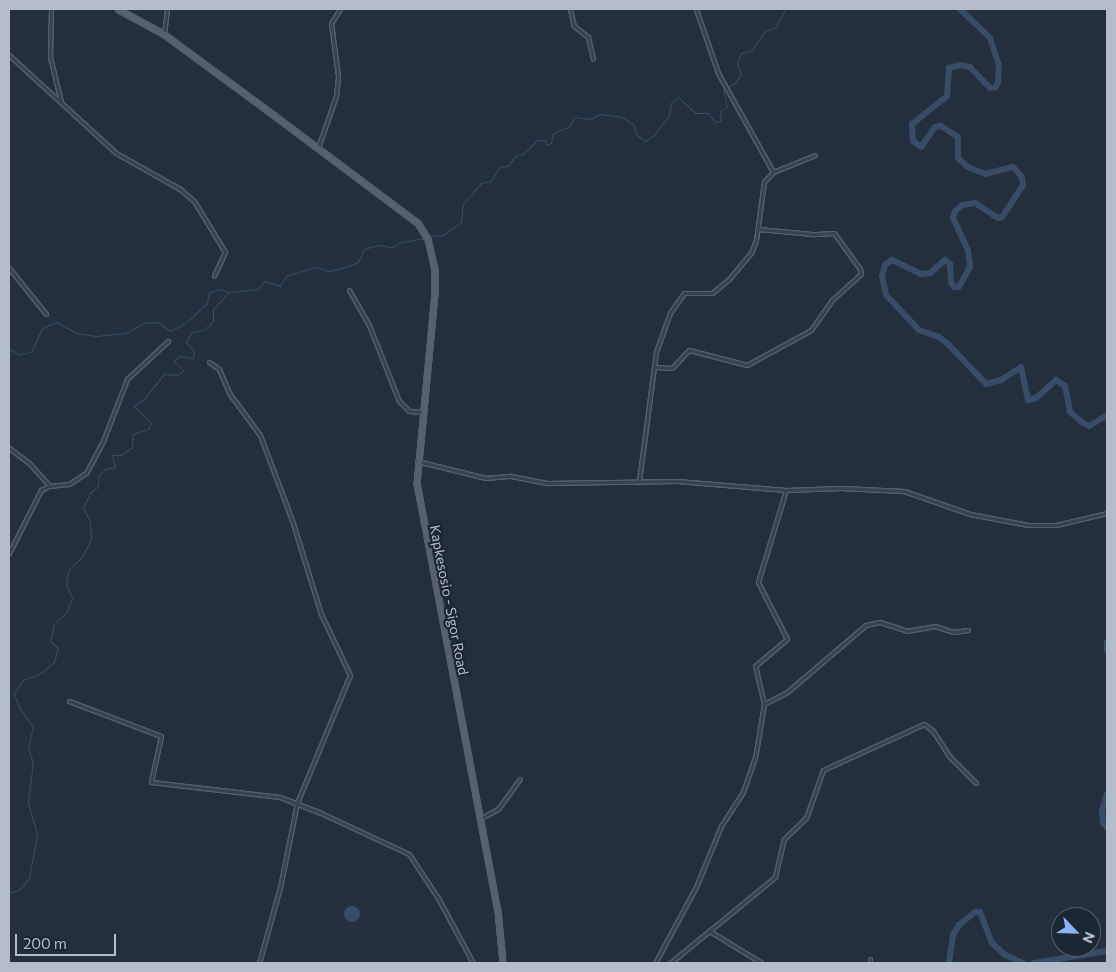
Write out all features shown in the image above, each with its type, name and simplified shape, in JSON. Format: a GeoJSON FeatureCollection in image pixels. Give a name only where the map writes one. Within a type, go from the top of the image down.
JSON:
{"type":"FeatureCollection","features":[{"type":"Feature","properties":{"kind":"main road"},"geometry":{"type":"LineString","coordinates":[[118,9],[164,34],[318,149]]}},
{"type":"Feature","properties":{"kind":"main road","name":"Kapkesosio - Sigor Road"},"geometry":{"type":"LineString","coordinates":[[318,149],[418,223],[427,237],[435,270],[435,294],[417,461],[423,527],[443,614],[498,910],[503,963]]}},
{"type":"Feature","properties":{"kind":"street"},"geometry":{"type":"LineString","coordinates":[[51,9],[50,58],[61,102]]}},
{"type":"Feature","properties":{"kind":"street"},"geometry":{"type":"LineString","coordinates":[[164,34],[167,9]]}},
{"type":"Feature","properties":{"kind":"street"},"geometry":{"type":"LineString","coordinates":[[318,149],[336,96],[338,80],[331,23],[340,9]]}},
{"type":"Feature","properties":{"kind":"street"},"geometry":{"type":"LineString","coordinates":[[570,9],[574,26],[588,36],[593,58]]}},
{"type":"Feature","properties":{"kind":"street"},"geometry":{"type":"LineString","coordinates":[[696,9],[718,73],[773,172]]}},
{"type":"Feature","properties":{"kind":"street"},"geometry":{"type":"LineString","coordinates":[[9,55],[122,158],[180,189],[194,201],[225,252],[214,276]]}},
{"type":"Feature","properties":{"kind":"street"},"geometry":{"type":"LineString","coordinates":[[638,482],[660,336],[679,297],[685,293],[710,294],[719,289],[751,253],[758,229],[760,187],[773,172],[815,155]]}},
{"type":"Feature","properties":{"kind":"street"},"geometry":{"type":"LineString","coordinates":[[654,367],[672,368],[689,350],[747,365],[811,330],[832,300],[860,274],[860,269],[834,232],[816,235],[758,229]]}},
{"type":"Feature","properties":{"kind":"street"},"geometry":{"type":"LineString","coordinates":[[9,268],[46,314]]}},
{"type":"Feature","properties":{"kind":"street"},"geometry":{"type":"LineString","coordinates":[[349,290],[369,325],[399,401],[409,411],[422,412]]}},
{"type":"Feature","properties":{"kind":"street"},"geometry":{"type":"LineString","coordinates":[[9,553],[38,494],[49,486],[69,484],[86,473],[103,441],[126,379],[168,341]]}},
{"type":"Feature","properties":{"kind":"street"},"geometry":{"type":"LineString","coordinates":[[209,362],[219,369],[229,393],[260,435],[292,520],[321,614],[350,675],[297,803],[280,887],[259,963]]}},
{"type":"Feature","properties":{"kind":"street"},"geometry":{"type":"LineString","coordinates":[[9,448],[29,463],[49,486]]}},
{"type":"Feature","properties":{"kind":"street"},"geometry":{"type":"LineString","coordinates":[[417,461],[486,478],[511,476],[548,484],[638,482],[786,490],[841,488],[904,491],[970,514],[1028,525],[1056,525],[1107,513]]}},
{"type":"Feature","properties":{"kind":"street"},"geometry":{"type":"LineString","coordinates":[[655,963],[696,887],[721,826],[748,780],[764,704],[755,666],[787,639],[758,582],[786,490]]}},
{"type":"Feature","properties":{"kind":"street"},"geometry":{"type":"LineString","coordinates":[[764,704],[786,693],[866,625],[880,622],[908,631],[935,626],[953,632],[968,630]]}},
{"type":"Feature","properties":{"kind":"street"},"geometry":{"type":"LineString","coordinates":[[69,701],[160,735],[151,782],[263,793],[297,803],[413,857],[474,963]]}},
{"type":"Feature","properties":{"kind":"street"},"geometry":{"type":"LineString","coordinates":[[670,963],[711,932],[775,877],[784,838],[806,818],[822,771],[924,724],[949,756],[976,783]]}},
{"type":"Feature","properties":{"kind":"street"},"geometry":{"type":"LineString","coordinates":[[481,818],[498,809],[520,780]]}},
{"type":"Feature","properties":{"kind":"street"},"geometry":{"type":"LineString","coordinates":[[711,932],[762,963]]}},
{"type":"Feature","properties":{"kind":"water"},"geometry":{"type":"Polygon","coordinates":[[[352,906],[360,914],[352,922],[344,914],[352,906]]]}},
{"type":"Feature","properties":{"kind":"waterway"},"geometry":{"type":"LineString","coordinates":[[430,236],[443,235],[461,222],[463,204],[481,183],[491,181],[499,167],[508,166],[515,156],[524,153],[537,140],[544,140],[547,145],[551,143],[553,133],[569,127],[574,117],[590,119],[600,114],[622,117],[633,124],[637,135],[645,141],[654,135],[669,115],[671,103],[678,97],[695,113],[708,113],[715,122],[720,121],[721,110],[727,107],[723,90],[735,83],[741,74],[737,63],[741,53],[752,50],[765,31],[776,27],[785,9]]}},
{"type":"Feature","properties":{"kind":"waterway"},"geometry":{"type":"LineString","coordinates":[[960,9],[990,38],[999,65],[998,82],[996,87],[990,88],[970,67],[961,65],[949,68],[947,96],[912,124],[913,141],[921,147],[935,127],[941,126],[958,137],[958,158],[968,167],[985,174],[1013,167],[1022,177],[1023,185],[1002,217],[998,218],[975,203],[962,205],[955,211],[953,218],[968,250],[970,267],[959,287],[954,287],[951,282],[950,264],[945,260],[930,273],[921,274],[892,260],[885,265],[882,276],[886,295],[919,330],[939,337],[949,345],[986,384],[1001,380],[1021,367],[1028,400],[1036,398],[1056,380],[1065,386],[1070,412],[1082,422],[1089,426],[1107,415]]}},
{"type":"Feature","properties":{"kind":"waterway"},"geometry":{"type":"LineString","coordinates":[[9,893],[20,889],[29,878],[37,834],[28,802],[33,763],[28,747],[33,727],[19,708],[14,693],[23,680],[41,673],[54,662],[58,648],[50,641],[54,624],[66,613],[72,598],[66,584],[69,569],[82,557],[91,539],[90,521],[83,508],[90,493],[98,486],[99,475],[105,469],[115,467],[112,455],[121,455],[132,447],[133,434],[148,429],[151,423],[134,406],[145,398],[164,374],[178,375],[183,370],[174,361],[179,356],[193,358],[194,351],[186,342],[192,332],[204,330],[213,321],[213,309],[229,292],[258,289],[265,281],[280,286],[286,276],[317,267],[328,271],[339,269],[358,262],[364,249],[377,245],[392,247],[401,242],[426,238]]}},
{"type":"Feature","properties":{"kind":"waterway"},"geometry":{"type":"LineString","coordinates":[[9,349],[19,354],[31,352],[42,328],[56,322],[77,333],[96,336],[126,333],[143,323],[158,322],[170,331],[184,324],[207,303],[209,292],[220,289],[228,292]]}},
{"type":"Feature","properties":{"kind":"waterway"},"geometry":{"type":"LineString","coordinates":[[1107,642],[1107,650]]}},
{"type":"Feature","properties":{"kind":"waterway"},"geometry":{"type":"LineString","coordinates":[[1107,794],[1102,810],[1103,823],[1107,828]]}},
{"type":"Feature","properties":{"kind":"waterway"},"geometry":{"type":"LineString","coordinates":[[949,963],[953,935],[959,925],[975,912],[980,912],[992,943],[1005,955],[1023,963]]}},
{"type":"Feature","properties":{"kind":"waterway"},"geometry":{"type":"LineString","coordinates":[[1034,963],[1107,951]]}}]}
